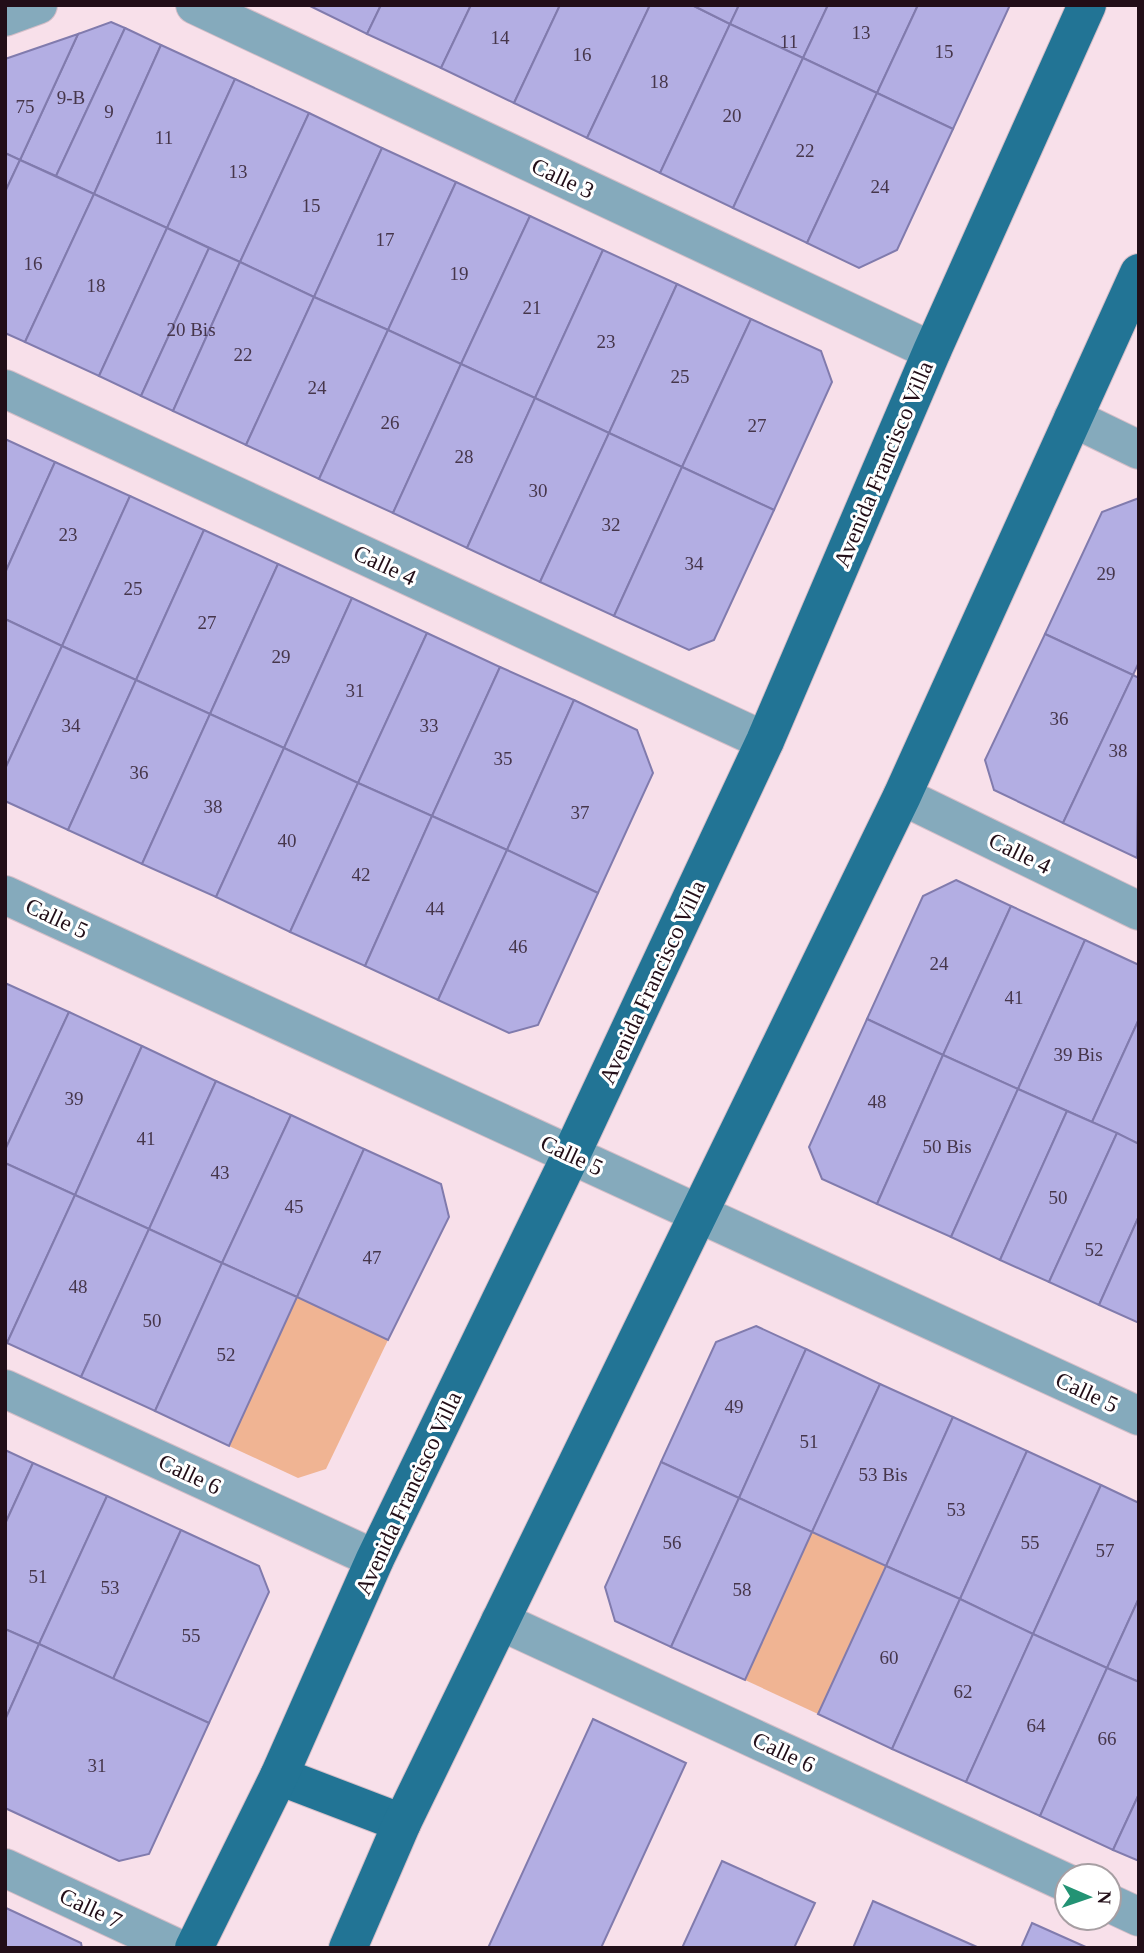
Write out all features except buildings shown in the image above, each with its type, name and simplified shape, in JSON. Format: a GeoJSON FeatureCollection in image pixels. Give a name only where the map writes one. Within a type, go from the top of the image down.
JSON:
{"type":"FeatureCollection","features":[{"type":"Feature","properties":{"kind":"main road","name":"Avenida Francisco Villa"},"geometry":{"type":"LineString","coordinates":[[194,1948],[278,1776],[375,1559],[571,1154],[765,741],[932,351],[1087,5]]}},
{"type":"Feature","properties":{"kind":"main road"},"geometry":{"type":"LineString","coordinates":[[348,1948],[402,1823],[902,796],[1139,273]]}},
{"type":"Feature","properties":{"kind":"main road"},"geometry":{"type":"LineString","coordinates":[[278,1776],[402,1823]]}},
{"type":"Feature","properties":{"kind":"street"},"geometry":{"type":"LineString","coordinates":[[5,17],[38,5]]}},
{"type":"Feature","properties":{"kind":"street","name":"Calle 3"},"geometry":{"type":"LineString","coordinates":[[195,5],[932,351]]}},
{"type":"Feature","properties":{"kind":"street","name":"Calle 4"},"geometry":{"type":"LineString","coordinates":[[5,389],[765,741]]}},
{"type":"Feature","properties":{"kind":"street"},"geometry":{"type":"LineString","coordinates":[[1073,418],[1139,450]]}},
{"type":"Feature","properties":{"kind":"street","name":"Calle 4"},"geometry":{"type":"LineString","coordinates":[[902,796],[1139,911]]}},
{"type":"Feature","properties":{"kind":"street","name":"Calle 5"},"geometry":{"type":"LineString","coordinates":[[5,895],[1139,1416]]}},
{"type":"Feature","properties":{"kind":"street","name":"Calle 6"},"geometry":{"type":"LineString","coordinates":[[5,1390],[375,1559]]}},
{"type":"Feature","properties":{"kind":"street","name":"Calle 6"},"geometry":{"type":"LineString","coordinates":[[500,1621],[1053,1877]]}},
{"type":"Feature","properties":{"kind":"street","name":"Calle 7"},"geometry":{"type":"LineString","coordinates":[[5,1868],[177,1948]]}},
{"type":"Feature","properties":{"kind":"street"},"geometry":{"type":"LineString","coordinates":[[1123,1910],[1139,1917]]}},
{"type":"Feature","properties":{"kind":"shaded area"},"geometry":{"type":"Polygon","coordinates":[[[297,1297],[388,1340],[326,1469],[298,1478],[229,1446],[297,1297]]]}},
{"type":"Feature","properties":{"kind":"shaded area"},"geometry":{"type":"Polygon","coordinates":[[[812,1532],[886,1566],[818,1714],[745,1680],[812,1532]]]}}]}
